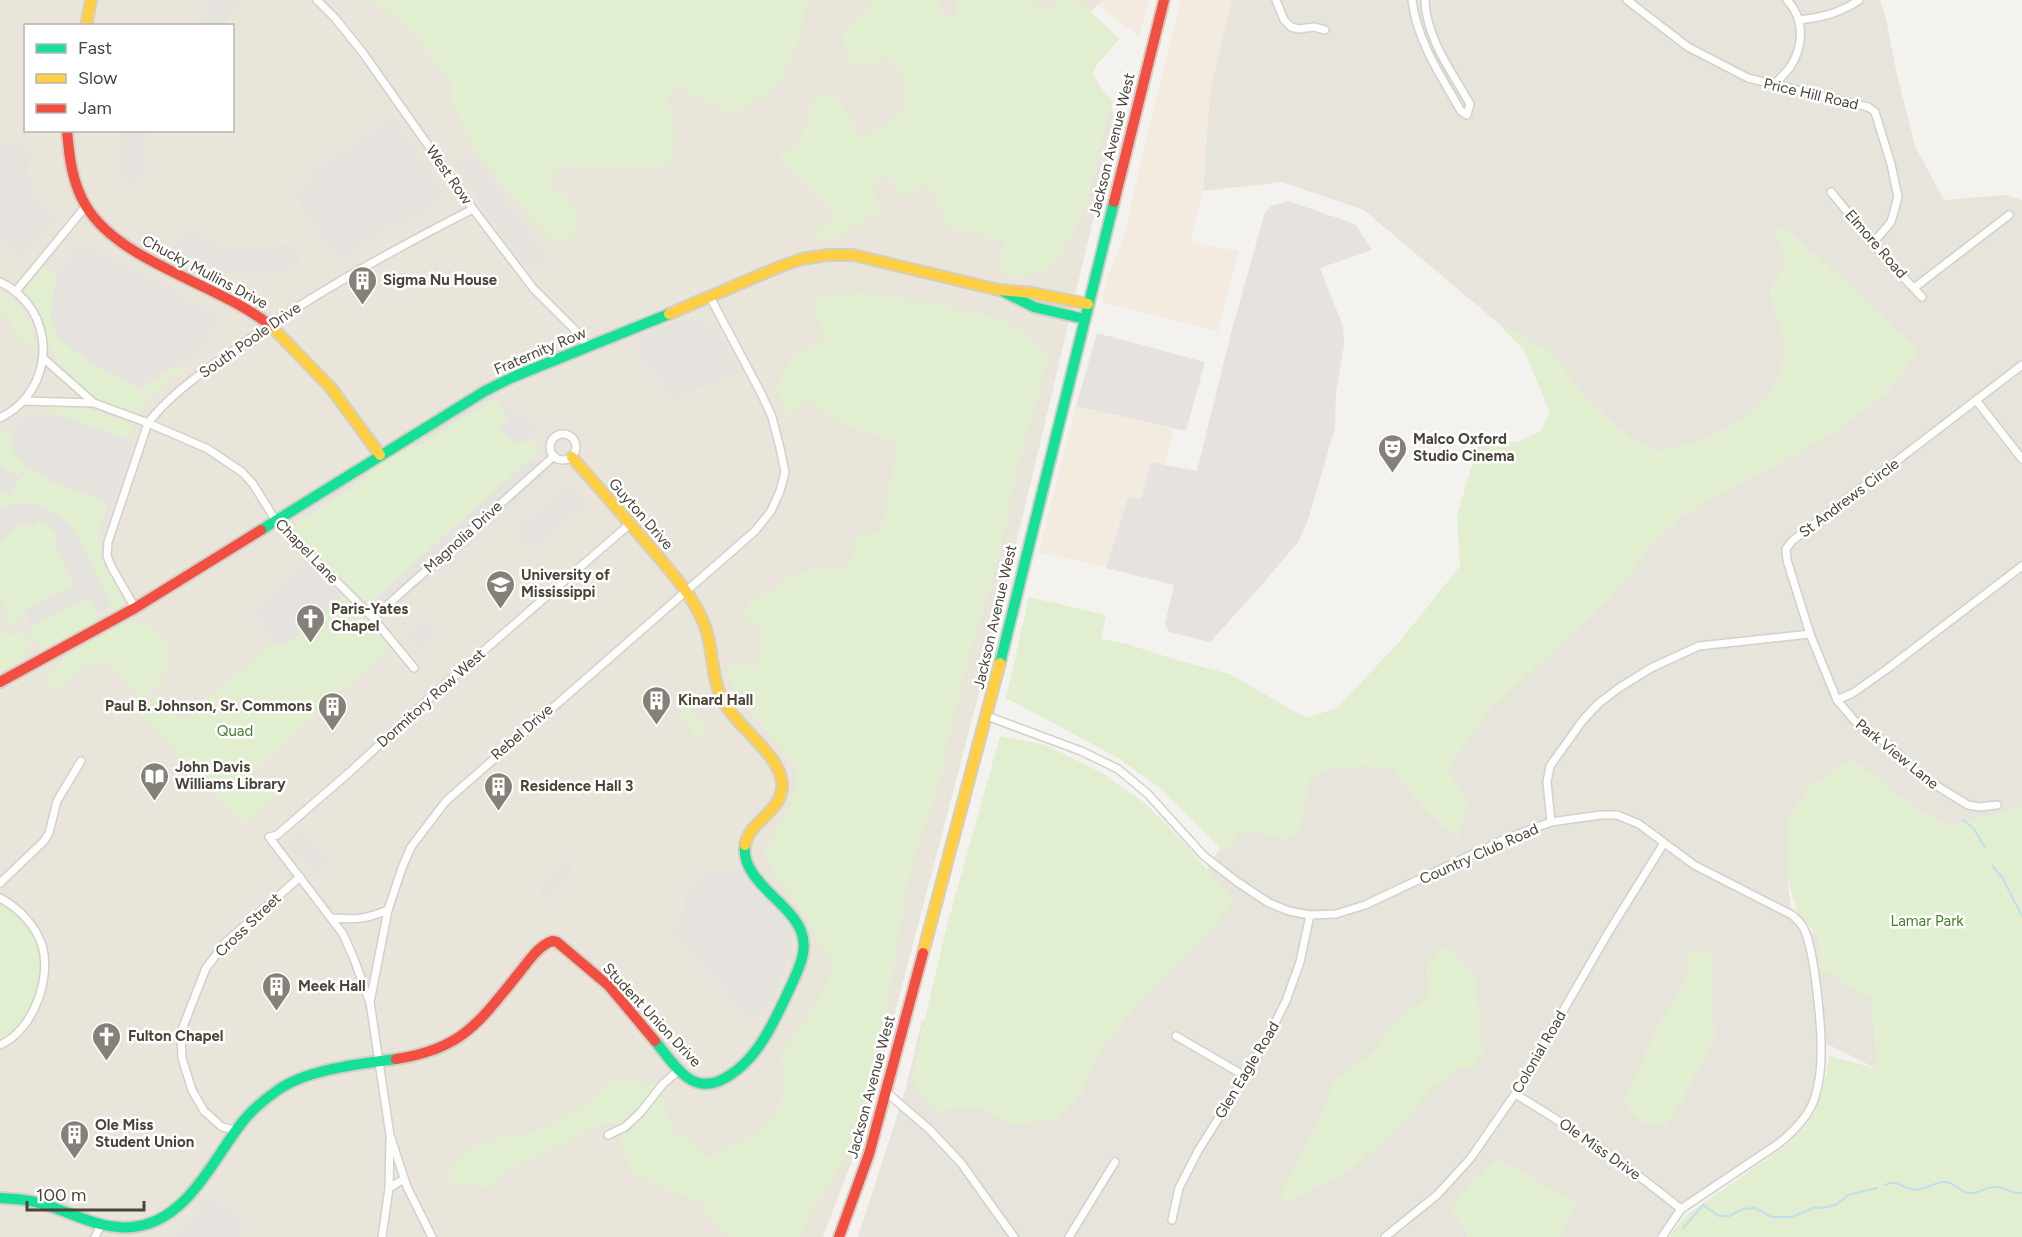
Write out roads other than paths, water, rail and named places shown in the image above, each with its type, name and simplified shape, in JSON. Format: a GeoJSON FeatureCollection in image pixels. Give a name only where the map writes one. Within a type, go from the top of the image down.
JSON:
{"type":"FeatureCollection","features":[{"type":"Feature","properties":{"kind":"street"},"geometry":{"type":"LineString","coordinates":[[86,24],[92,0]]}},
{"type":"Feature","properties":{"kind":"street","name":"West Row"},"geometry":{"type":"LineString","coordinates":[[317,0],[363,53],[532,288],[581,336],[587,346]]}},
{"type":"Feature","properties":{"kind":"street","name":"Jackson Avenue West"},"geometry":{"type":"LineString","coordinates":[[839,1237],[869,1154],[987,716],[1024,556],[1164,0]]}},
{"type":"Feature","properties":{"kind":"street"},"geometry":{"type":"LineString","coordinates":[[1276,0],[1284,20],[1291,27],[1299,29],[1314,27],[1325,30]]}},
{"type":"Feature","properties":{"kind":"street"},"geometry":{"type":"LineString","coordinates":[[1412,0],[1420,34],[1429,56],[1461,111],[1467,115],[1470,104],[1435,40],[1428,20],[1425,0]]}},
{"type":"Feature","properties":{"kind":"street","name":"Price Hill Road"},"geometry":{"type":"LineString","coordinates":[[1627,0],[1659,26],[1702,55],[1748,78],[1868,106],[1875,112],[1891,164],[1898,197],[1891,222],[1873,243]]}},
{"type":"Feature","properties":{"kind":"street"},"geometry":{"type":"LineString","coordinates":[[1774,85],[1790,67],[1799,50],[1802,36],[1799,20],[1787,0]]}},
{"type":"Feature","properties":{"kind":"street"},"geometry":{"type":"LineString","coordinates":[[1799,20],[1818,19],[1836,13],[1859,0]]}},
{"type":"Feature","properties":{"kind":"street","name":"Chucky Mullins Drive"},"geometry":{"type":"LineString","coordinates":[[68,132],[69,158],[86,206],[116,239],[134,251],[259,316],[331,388],[380,455]]}},
{"type":"Feature","properties":{"kind":"street","name":"Elmore Road"},"geometry":{"type":"LineString","coordinates":[[1831,192],[1914,288],[2009,215]]}},
{"type":"Feature","properties":{"kind":"street"},"geometry":{"type":"LineString","coordinates":[[16,291],[86,206]]}},
{"type":"Feature","properties":{"kind":"street","name":"South Poole Drive"},"geometry":{"type":"LineString","coordinates":[[135,608],[107,556],[108,542],[148,423],[156,412],[199,375],[270,325],[336,283],[473,209]]}},
{"type":"Feature","properties":{"kind":"street","name":"Fraternity Row"},"geometry":{"type":"LineString","coordinates":[[0,682],[135,608],[485,391],[587,346],[780,267],[827,255],[853,255],[999,290],[1033,293],[1088,304]]}},
{"type":"Feature","properties":{"kind":"street"},"geometry":{"type":"LineString","coordinates":[[0,282],[16,291],[33,310],[40,326],[43,342],[43,358],[37,381],[24,401],[0,418]]}},
{"type":"Feature","properties":{"kind":"street"},"geometry":{"type":"LineString","coordinates":[[1914,288],[1922,297]]}},
{"type":"Feature","properties":{"kind":"street","name":"Fraternity Row"},"geometry":{"type":"LineString","coordinates":[[999,290],[1034,307],[1085,319]]}},
{"type":"Feature","properties":{"kind":"street","name":"Rebel Drive"},"geometry":{"type":"LineString","coordinates":[[432,1237],[404,1179],[390,1135],[378,1062],[370,1002],[388,910],[411,847],[446,801],[765,520],[780,491],[785,472],[772,417],[710,297]]}},
{"type":"Feature","properties":{"kind":"street","name":"Chapel Lane"},"geometry":{"type":"LineString","coordinates":[[43,358],[94,403]]}},
{"type":"Feature","properties":{"kind":"street","name":"St Andrews Circle"},"geometry":{"type":"LineString","coordinates":[[1837,700],[1810,634],[1787,560],[1786,549],[1798,537],[2022,365]]}},
{"type":"Feature","properties":{"kind":"street"},"geometry":{"type":"LineString","coordinates":[[1976,400],[2022,459]]}},
{"type":"Feature","properties":{"kind":"street","name":"Chapel Lane"},"geometry":{"type":"LineString","coordinates":[[24,401],[94,403],[208,449],[242,472],[253,484],[276,521],[373,618],[414,668]]}},
{"type":"Feature","properties":{"kind":"street","name":"Guyton Drive"},"geometry":{"type":"LineString","coordinates":[[554,456],[550,450],[551,442],[557,436],[565,434],[576,442],[576,450],[572,457],[686,591]]}},
{"type":"Feature","properties":{"kind":"street"},"geometry":{"type":"LineString","coordinates":[[554,456],[561,460],[572,457]]}},
{"type":"Feature","properties":{"kind":"street","name":"Magnolia Drive"},"geometry":{"type":"LineString","coordinates":[[373,618],[554,456]]}},
{"type":"Feature","properties":{"kind":"street","name":"Dormitory Row West"},"geometry":{"type":"LineString","coordinates":[[370,1002],[343,934],[269,837],[277,835],[351,771],[435,693],[631,524]]}},
{"type":"Feature","properties":{"kind":"street"},"geometry":{"type":"LineString","coordinates":[[1837,700],[1853,693],[1887,669],[2022,566]]}},
{"type":"Feature","properties":{"kind":"street","name":"Student Union Drive"},"geometry":{"type":"LineString","coordinates":[[0,1197],[33,1201],[98,1232],[128,1229],[161,1220],[191,1194],[235,1130],[258,1104],[280,1088],[304,1078],[378,1062],[419,1056],[441,1049],[465,1034],[536,953],[546,943],[552,941],[557,942],[609,986],[686,1078],[694,1082],[710,1084],[731,1073],[747,1059],[776,1021],[801,965],[803,932],[749,867],[744,854],[744,842],[748,834],[780,801],[783,791],[780,769],[724,704],[718,690],[702,618],[686,591]]}},
{"type":"Feature","properties":{"kind":"street"},"geometry":{"type":"LineString","coordinates":[[1551,822],[1547,782],[1550,766],[1583,720],[1599,703],[1619,688],[1651,668],[1699,646],[1810,634]]}},
{"type":"Feature","properties":{"kind":"street","name":"Park View Lane"},"geometry":{"type":"LineString","coordinates":[[1837,700],[1854,720],[1890,746],[1919,776],[1968,805],[1979,807],[1997,805]]}},
{"type":"Feature","properties":{"kind":"street","name":"Country Club Road"},"geometry":{"type":"LineString","coordinates":[[987,716],[1081,751],[1118,769],[1148,794],[1204,856],[1269,903],[1289,911],[1310,915],[1336,914],[1365,905],[1506,839],[1551,822],[1594,815],[1617,816],[1639,824],[1694,865],[1787,912],[1803,925],[1808,936],[1813,964],[1821,1055],[1819,1080],[1814,1099],[1793,1132],[1760,1157],[1681,1209],[1662,1237]]}},
{"type":"Feature","properties":{"kind":"street"},"geometry":{"type":"LineString","coordinates":[[0,883],[44,841],[49,833],[57,801],[81,761]]}},
{"type":"Feature","properties":{"kind":"street","name":"Colonial Road"},"geometry":{"type":"LineString","coordinates":[[1385,1237],[1437,1195],[1470,1159],[1515,1094],[1609,932],[1664,843]]}},
{"type":"Feature","properties":{"kind":"street","name":"Cross Street"},"geometry":{"type":"LineString","coordinates":[[235,1130],[222,1127],[204,1111],[192,1090],[182,1058],[181,1032],[206,968],[226,942],[300,877]]}},
{"type":"Feature","properties":{"kind":"street"},"geometry":{"type":"LineString","coordinates":[[0,898],[14,906],[29,922],[43,947],[44,960],[39,998],[31,1018],[19,1031],[0,1045]]}},
{"type":"Feature","properties":{"kind":"street"},"geometry":{"type":"LineString","coordinates":[[332,918],[365,919],[388,910]]}},
{"type":"Feature","properties":{"kind":"street","name":"Glen Eagle Road"},"geometry":{"type":"LineString","coordinates":[[1172,1220],[1179,1188],[1198,1151],[1263,1047],[1286,1001],[1300,962],[1310,915]]}},
{"type":"Feature","properties":{"kind":"street"},"geometry":{"type":"LineString","coordinates":[[1176,1036],[1245,1076]]}},
{"type":"Feature","properties":{"kind":"street"},"geometry":{"type":"LineString","coordinates":[[608,1135],[625,1127],[679,1070]]}},
{"type":"Feature","properties":{"kind":"street"},"geometry":{"type":"LineString","coordinates":[[885,1091],[929,1129],[961,1162],[1014,1237]]}},
{"type":"Feature","properties":{"kind":"street","name":"Ole Miss Drive"},"geometry":{"type":"LineString","coordinates":[[1515,1094],[1633,1170],[1681,1209]]}},
{"type":"Feature","properties":{"kind":"street"},"geometry":{"type":"LineString","coordinates":[[382,1237],[389,1188],[390,1135]]}},
{"type":"Feature","properties":{"kind":"street"},"geometry":{"type":"LineString","coordinates":[[1069,1237],[1115,1162]]}},
{"type":"Feature","properties":{"kind":"street"},"geometry":{"type":"LineString","coordinates":[[389,1188],[404,1179]]}},
{"type":"Feature","properties":{"kind":"waterway"},"geometry":{"type":"LineString","coordinates":[[1963,820],[1974,829],[1985,848]]}},
{"type":"Feature","properties":{"kind":"waterway"},"geometry":{"type":"LineString","coordinates":[[1992,866],[2002,877],[2022,916]]}},
{"type":"Feature","properties":{"kind":"waterway"},"geometry":{"type":"LineString","coordinates":[[1885,1185],[1896,1183],[1915,1190],[1947,1182],[1968,1193],[1995,1187],[2022,1193]]}},
{"type":"Feature","properties":{"kind":"waterway"},"geometry":{"type":"LineString","coordinates":[[1683,1228],[1703,1205],[1719,1216],[1729,1216],[1743,1209],[1755,1208],[1772,1217],[1792,1217],[1813,1208],[1836,1205],[1848,1195],[1877,1188]]}},
{"type":"Feature","properties":{"kind":"place","name":"Sigma Nu House"},"geometry":{"type":"Point","coordinates":[362,306]}},
{"type":"Feature","properties":{"kind":"place","name":"Malco Oxford Studio Cinema"},"geometry":{"type":"Point","coordinates":[1392,474]}},
{"type":"Feature","properties":{"kind":"place","name":"University of Mississippi"},"geometry":{"type":"Point","coordinates":[500,610]}},
{"type":"Feature","properties":{"kind":"place","name":"Paris-Yates Chapel"},"geometry":{"type":"Point","coordinates":[310,644]}},
{"type":"Feature","properties":{"kind":"place","name":"Kinard Hall"},"geometry":{"type":"Point","coordinates":[657,726]}},
{"type":"Feature","properties":{"kind":"place","name":"Paul B. Johnson, Sr. Commons"},"geometry":{"type":"Point","coordinates":[333,732]}},
{"type":"Feature","properties":{"kind":"place","name":"John Davis Williams Library"},"geometry":{"type":"Point","coordinates":[154,802]}},
{"type":"Feature","properties":{"kind":"place","name":"Residence Hall 3"},"geometry":{"type":"Point","coordinates":[499,812]}},
{"type":"Feature","properties":{"kind":"place","name":"Meek Hall"},"geometry":{"type":"Point","coordinates":[277,1012]}},
{"type":"Feature","properties":{"kind":"place","name":"Fulton Chapel"},"geometry":{"type":"Point","coordinates":[107,1062]}},
{"type":"Feature","properties":{"kind":"place","name":"Ole Miss Student Union"},"geometry":{"type":"Point","coordinates":[74,1160]}},
{"type":"Feature","properties":{"kind":"park label","name":"Quad"},"geometry":{"type":"Point","coordinates":[235,731]}},
{"type":"Feature","properties":{"kind":"park label","name":"Lamar Park"},"geometry":{"type":"Point","coordinates":[1927,921]}}]}
